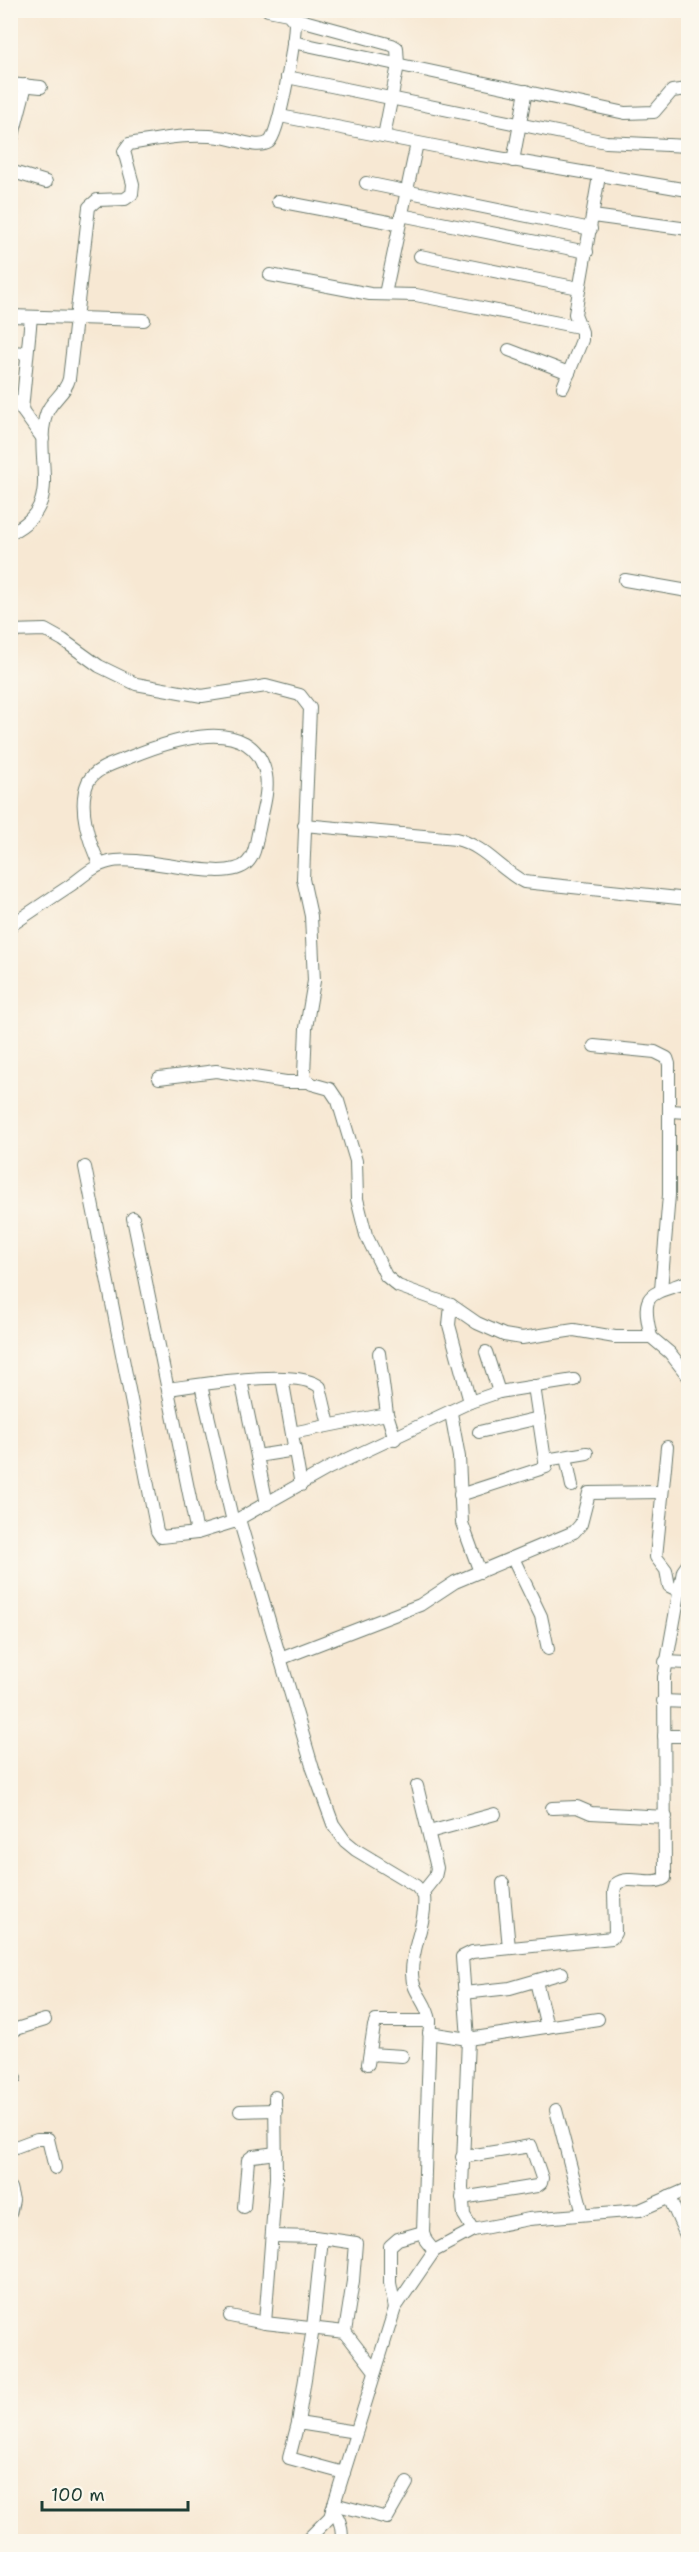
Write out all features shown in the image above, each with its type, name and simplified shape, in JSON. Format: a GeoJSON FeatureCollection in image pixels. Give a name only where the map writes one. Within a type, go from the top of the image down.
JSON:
{"type":"FeatureCollection","features":[{"type":"Feature","properties":{"kind":"street"},"geometry":{"type":"LineString","coordinates":[[268,10],[392,45],[398,50],[398,65],[384,136]]}},
{"type":"Feature","properties":{"kind":"street"},"geometry":{"type":"LineString","coordinates":[[10,533],[31,520],[42,504],[44,492],[43,439],[48,410],[68,385],[89,207],[102,198],[129,198],[132,194],[133,184],[124,151],[129,144],[182,136],[222,137],[262,144],[272,140],[280,116],[287,77],[295,28],[293,18]]}},
{"type":"Feature","properties":{"kind":"street"},"geometry":{"type":"LineString","coordinates":[[293,42],[636,114],[654,112],[672,91],[688,90]]}},
{"type":"Feature","properties":{"kind":"street"},"geometry":{"type":"LineString","coordinates":[[287,77],[606,142],[688,146]]}},
{"type":"Feature","properties":{"kind":"street"},"geometry":{"type":"LineString","coordinates":[[10,84],[41,87]]}},
{"type":"Feature","properties":{"kind":"street"},"geometry":{"type":"LineString","coordinates":[[10,147],[26,85]]}},
{"type":"Feature","properties":{"kind":"street"},"geometry":{"type":"LineString","coordinates":[[513,161],[526,91]]}},
{"type":"Feature","properties":{"kind":"street"},"geometry":{"type":"LineString","coordinates":[[280,116],[513,161],[688,190]]}},
{"type":"Feature","properties":{"kind":"street"},"geometry":{"type":"LineString","coordinates":[[385,294],[417,143]]}},
{"type":"Feature","properties":{"kind":"street"},"geometry":{"type":"LineString","coordinates":[[10,171],[46,182]]}},
{"type":"Feature","properties":{"kind":"street"},"geometry":{"type":"LineString","coordinates":[[563,387],[582,340],[575,314],[599,176]]}},
{"type":"Feature","properties":{"kind":"street"},"geometry":{"type":"LineString","coordinates":[[366,183],[591,229]]}},
{"type":"Feature","properties":{"kind":"street"},"geometry":{"type":"LineString","coordinates":[[278,201],[587,252]]}},
{"type":"Feature","properties":{"kind":"street"},"geometry":{"type":"LineString","coordinates":[[593,216],[688,230]]}},
{"type":"Feature","properties":{"kind":"street"},"geometry":{"type":"LineString","coordinates":[[420,256],[579,288]]}},
{"type":"Feature","properties":{"kind":"street"},"geometry":{"type":"LineString","coordinates":[[270,275],[370,294],[416,295],[579,327]]}},
{"type":"Feature","properties":{"kind":"street"},"geometry":{"type":"LineString","coordinates":[[12,313],[31,317],[144,320]]}},
{"type":"Feature","properties":{"kind":"street"},"geometry":{"type":"LineString","coordinates":[[22,410],[31,317]]}},
{"type":"Feature","properties":{"kind":"street"},"geometry":{"type":"LineString","coordinates":[[509,350],[569,373]]}},
{"type":"Feature","properties":{"kind":"street"},"geometry":{"type":"LineString","coordinates":[[10,352],[27,353]]}},
{"type":"Feature","properties":{"kind":"street"},"geometry":{"type":"LineString","coordinates":[[10,398],[22,410],[43,439]]}},
{"type":"Feature","properties":{"kind":"street"},"geometry":{"type":"LineString","coordinates":[[625,580],[688,591]]}},
{"type":"Feature","properties":{"kind":"street"},"geometry":{"type":"LineString","coordinates":[[10,631],[45,630],[99,666],[136,684],[202,696],[266,686],[300,695],[310,708],[309,777],[304,825],[303,879],[311,915],[314,981],[305,1038],[304,1074],[310,1083]]}},
{"type":"Feature","properties":{"kind":"street"},"geometry":{"type":"LineString","coordinates":[[10,926],[100,865],[118,860],[223,871],[241,868],[254,854],[266,796],[267,778],[263,765],[250,745],[241,740],[215,736],[192,737],[166,743],[96,772],[87,783],[85,793],[86,824],[92,848],[100,865]]}},
{"type":"Feature","properties":{"kind":"street"},"geometry":{"type":"LineString","coordinates":[[304,825],[456,839],[479,848],[524,882],[688,899]]}},
{"type":"Feature","properties":{"kind":"street"},"geometry":{"type":"LineString","coordinates":[[594,1046],[655,1052],[667,1058],[670,1073],[668,1223],[661,1290]]}},
{"type":"Feature","properties":{"kind":"street"},"geometry":{"type":"LineString","coordinates":[[159,1078],[216,1071],[325,1086],[334,1095],[341,1111],[356,1161],[357,1199],[366,1235],[386,1276],[398,1286],[504,1335],[522,1338],[574,1330],[615,1337],[651,1337],[670,1353],[688,1376]]}},
{"type":"Feature","properties":{"kind":"street"},"geometry":{"type":"LineString","coordinates":[[670,1111],[688,1112]]}},
{"type":"Feature","properties":{"kind":"street"},"geometry":{"type":"LineString","coordinates":[[85,1167],[157,1531],[164,1538],[197,1533],[236,1521],[329,1468],[451,1413],[470,1402],[499,1392],[574,1380]]}},
{"type":"Feature","properties":{"kind":"street"},"geometry":{"type":"LineString","coordinates":[[133,1218],[197,1533]]}},
{"type":"Feature","properties":{"kind":"street"},"geometry":{"type":"LineString","coordinates":[[651,1337],[646,1305],[653,1294],[688,1282]]}},
{"type":"Feature","properties":{"kind":"street"},"geometry":{"type":"LineString","coordinates":[[450,1311],[470,1402]]}},
{"type":"Feature","properties":{"kind":"street"},"geometry":{"type":"LineString","coordinates":[[486,1352],[499,1392]]}},
{"type":"Feature","properties":{"kind":"street"},"geometry":{"type":"LineString","coordinates":[[379,1353],[387,1414],[395,1439]]}},
{"type":"Feature","properties":{"kind":"street"},"geometry":{"type":"LineString","coordinates":[[168,1389],[242,1380],[294,1377],[318,1384],[328,1425]]}},
{"type":"Feature","properties":{"kind":"street"},"geometry":{"type":"LineString","coordinates":[[282,1378],[301,1485]]}},
{"type":"Feature","properties":{"kind":"street"},"geometry":{"type":"LineString","coordinates":[[242,1380],[267,1504]]}},
{"type":"Feature","properties":{"kind":"street"},"geometry":{"type":"LineString","coordinates":[[201,1385],[236,1521],[313,1768],[333,1824],[356,1850],[423,1892],[425,1901],[412,1978],[413,1985],[427,2008],[429,2027],[423,2232],[426,2241],[434,2251]]}},
{"type":"Feature","properties":{"kind":"street"},"geometry":{"type":"LineString","coordinates":[[460,1494],[546,1467],[534,1386]]}},
{"type":"Feature","properties":{"kind":"street"},"geometry":{"type":"LineString","coordinates":[[451,1413],[459,1457],[463,1528],[480,1572]]}},
{"type":"Feature","properties":{"kind":"street"},"geometry":{"type":"LineString","coordinates":[[292,1433],[387,1414]]}},
{"type":"Feature","properties":{"kind":"street"},"geometry":{"type":"LineString","coordinates":[[479,1432],[539,1418]]}},
{"type":"Feature","properties":{"kind":"street"},"geometry":{"type":"LineString","coordinates":[[667,1447],[656,1557],[666,1570],[669,1586],[679,1591]]}},
{"type":"Feature","properties":{"kind":"street"},"geometry":{"type":"LineString","coordinates":[[257,1456],[295,1450]]}},
{"type":"Feature","properties":{"kind":"street"},"geometry":{"type":"LineString","coordinates":[[546,1460],[587,1453]]}},
{"type":"Feature","properties":{"kind":"street"},"geometry":{"type":"LineString","coordinates":[[566,1457],[572,1486]]}},
{"type":"Feature","properties":{"kind":"street"},"geometry":{"type":"LineString","coordinates":[[280,1659],[420,1605],[450,1585],[579,1529],[589,1493],[662,1492]]}},
{"type":"Feature","properties":{"kind":"street"},"geometry":{"type":"LineString","coordinates":[[513,1558],[541,1616],[548,1649]]}},
{"type":"Feature","properties":{"kind":"street"},"geometry":{"type":"LineString","coordinates":[[473,2230],[464,2215],[462,2198],[468,2039],[462,1962],[464,1954],[612,1938],[615,1933],[614,1892],[616,1884],[624,1880],[657,1881],[665,1878],[663,1701],[666,1662],[684,1567],[688,1564]]}},
{"type":"Feature","properties":{"kind":"street"},"geometry":{"type":"LineString","coordinates":[[666,1662],[688,1663]]}},
{"type":"Feature","properties":{"kind":"street"},"geometry":{"type":"LineString","coordinates":[[663,1701],[688,1702]]}},
{"type":"Feature","properties":{"kind":"street"},"geometry":{"type":"LineString","coordinates":[[664,1737],[688,1736]]}},
{"type":"Feature","properties":{"kind":"street"},"geometry":{"type":"LineString","coordinates":[[417,1786],[437,1868],[435,1877],[423,1892]]}},
{"type":"Feature","properties":{"kind":"street"},"geometry":{"type":"LineString","coordinates":[[552,1808],[577,1807],[591,1814],[666,1817]]}},
{"type":"Feature","properties":{"kind":"street"},"geometry":{"type":"LineString","coordinates":[[429,1832],[495,1814]]}},
{"type":"Feature","properties":{"kind":"street"},"geometry":{"type":"LineString","coordinates":[[503,1883],[509,1948]]}},
{"type":"Feature","properties":{"kind":"street"},"geometry":{"type":"LineString","coordinates":[[464,1993],[510,1988],[562,1973]]}},
{"type":"Feature","properties":{"kind":"street"},"geometry":{"type":"LineString","coordinates":[[536,1981],[547,2027]]}},
{"type":"Feature","properties":{"kind":"street"},"geometry":{"type":"LineString","coordinates":[[402,2056],[369,2059],[376,2021],[429,2027],[468,2039],[598,2019]]}},
{"type":"Feature","properties":{"kind":"street"},"geometry":{"type":"LineString","coordinates":[[10,2031],[45,2020]]}},
{"type":"Feature","properties":{"kind":"street"},"geometry":{"type":"LineString","coordinates":[[265,2323],[273,2236],[276,2153],[275,2097]]}},
{"type":"Feature","properties":{"kind":"street"},"geometry":{"type":"LineString","coordinates":[[240,2111],[276,2110]]}},
{"type":"Feature","properties":{"kind":"street"},"geometry":{"type":"LineString","coordinates":[[556,2110],[583,2214]]}},
{"type":"Feature","properties":{"kind":"street"},"geometry":{"type":"LineString","coordinates":[[10,2149],[37,2139],[48,2139],[55,2168]]}},
{"type":"Feature","properties":{"kind":"street"},"geometry":{"type":"LineString","coordinates":[[462,2157],[531,2146],[542,2178],[541,2183],[537,2186],[462,2198]]}},
{"type":"Feature","properties":{"kind":"street"},"geometry":{"type":"LineString","coordinates":[[244,2207],[248,2160],[253,2156],[276,2153]]}},
{"type":"Feature","properties":{"kind":"street"},"geometry":{"type":"LineString","coordinates":[[10,2188],[13,2200],[10,2214]]}},
{"type":"Feature","properties":{"kind":"street"},"geometry":{"type":"LineString","coordinates":[[310,2541],[309,2538],[330,2517],[396,2308],[434,2251],[473,2230],[529,2219],[640,2210],[688,2189]]}},
{"type":"Feature","properties":{"kind":"street"},"geometry":{"type":"LineString","coordinates":[[669,2197],[688,2240]]}},
{"type":"Feature","properties":{"kind":"street"},"geometry":{"type":"LineString","coordinates":[[396,2308],[390,2283],[390,2246],[398,2240],[423,2232]]}},
{"type":"Feature","properties":{"kind":"street"},"geometry":{"type":"LineString","coordinates":[[273,2236],[322,2238],[356,2243],[354,2281],[345,2332]]}},
{"type":"Feature","properties":{"kind":"street"},"geometry":{"type":"LineString","coordinates":[[322,2238],[313,2328],[298,2423],[289,2458],[344,2473]]}},
{"type":"Feature","properties":{"kind":"street"},"geometry":{"type":"LineString","coordinates":[[230,2316],[265,2323],[345,2332],[375,2371]]}},
{"type":"Feature","properties":{"kind":"street"},"geometry":{"type":"LineString","coordinates":[[298,2423],[356,2432]]}},
{"type":"Feature","properties":{"kind":"street"},"geometry":{"type":"LineString","coordinates":[[333,2507],[387,2518],[407,2482]]}},
{"type":"Feature","properties":{"kind":"street"},"geometry":{"type":"LineString","coordinates":[[333,2507],[342,2528],[342,2541]]}}]}
